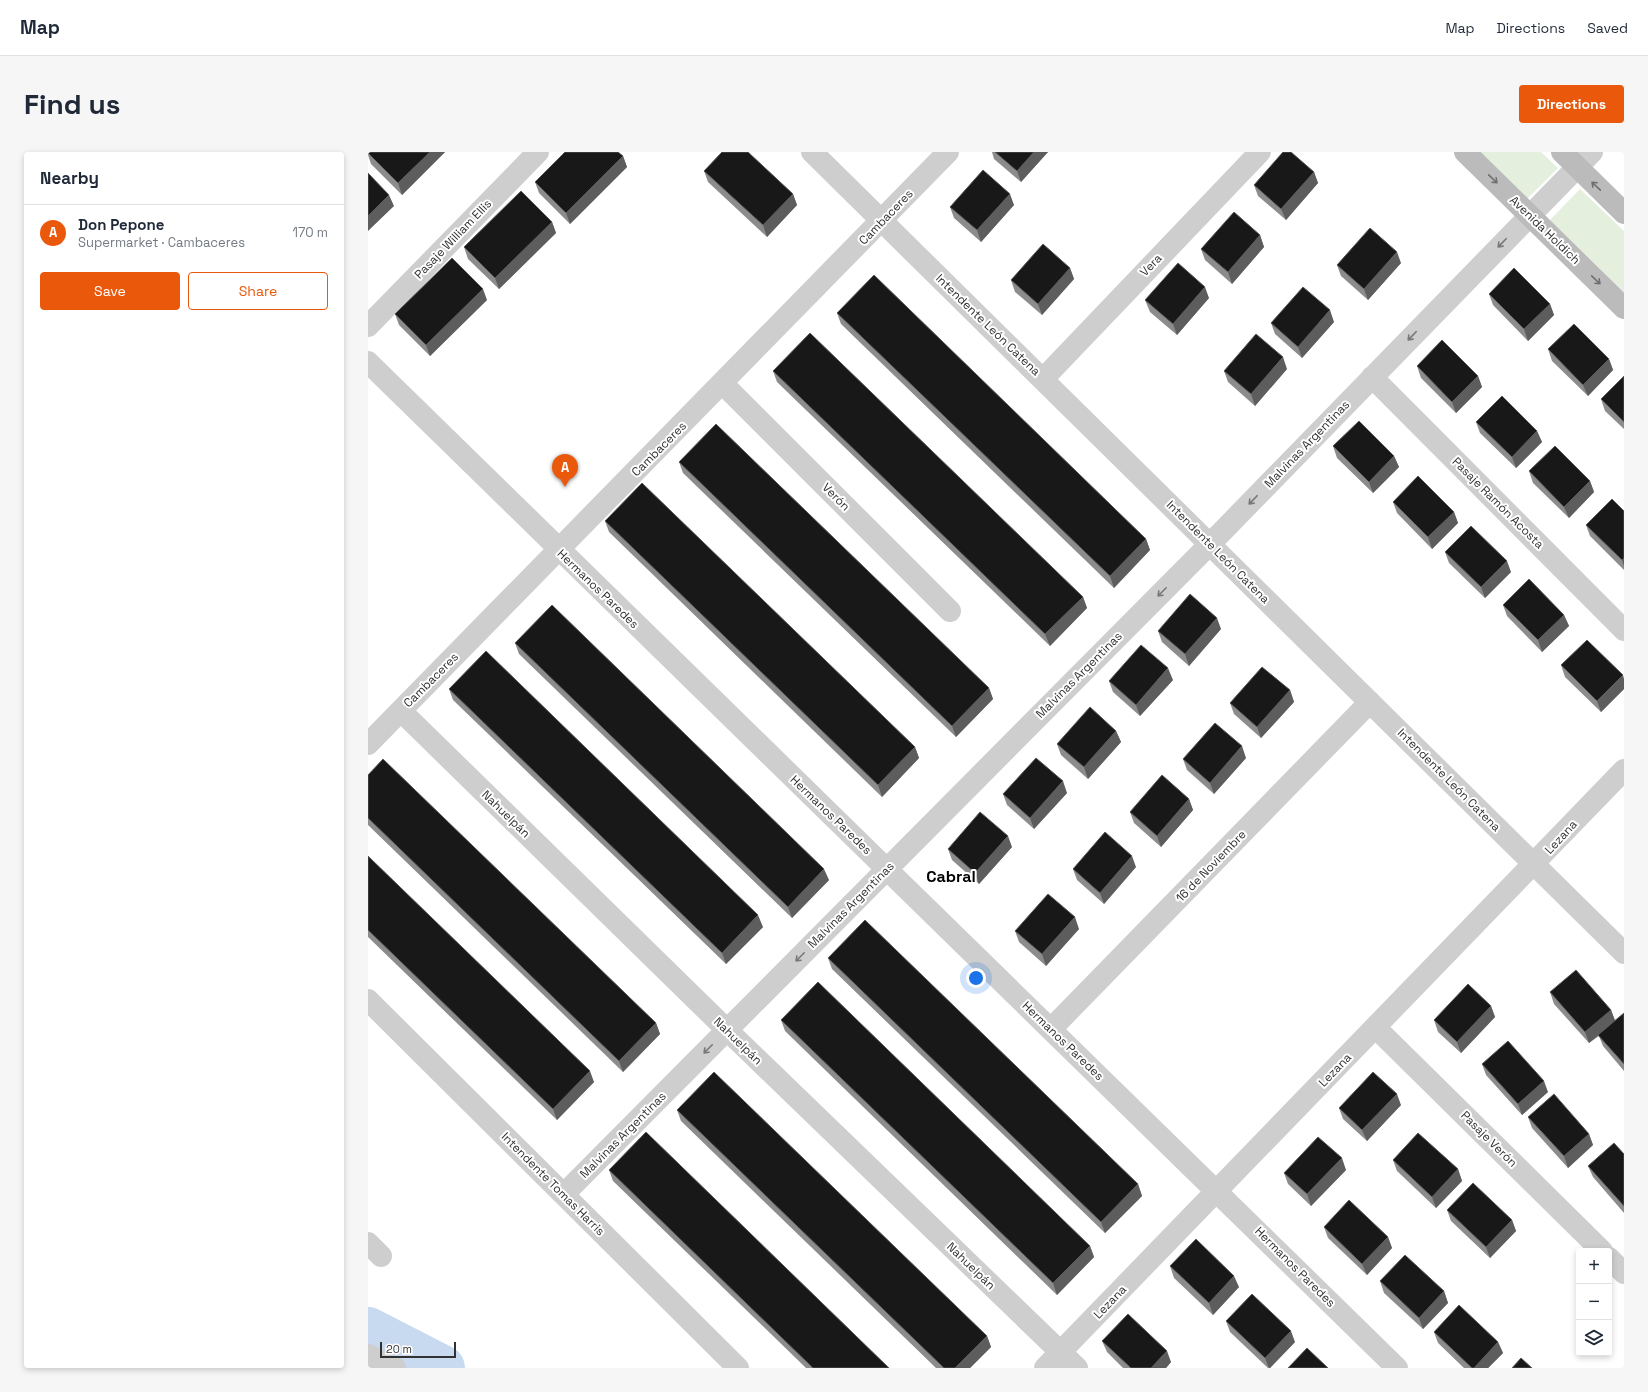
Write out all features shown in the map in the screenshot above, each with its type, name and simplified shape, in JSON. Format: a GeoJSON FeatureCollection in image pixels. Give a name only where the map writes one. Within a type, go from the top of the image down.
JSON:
{"type":"FeatureCollection","features":[{"type":"Feature","properties":{"kind":"street","name":"Pasaje William Ellis"},"geometry":{"type":"LineString","coordinates":[[368,326],[538,152]]}},
{"type":"Feature","properties":{"kind":"street","name":"Intendente León Catena"},"geometry":{"type":"LineString","coordinates":[[812,152],[1624,953]]}},
{"type":"Feature","properties":{"kind":"street","name":"Cambaceres"},"geometry":{"type":"LineString","coordinates":[[368,744],[723,384],[948,152]]}},
{"type":"Feature","properties":{"kind":"street","name":"Vera"},"geometry":{"type":"LineString","coordinates":[[1043,379],[1260,152]]}},
{"type":"Feature","properties":{"kind":"street","name":"Avenida Holdich"},"geometry":{"type":"LineString","coordinates":[[1465,152],[1624,308]]}},
{"type":"Feature","properties":{"kind":"street"},"geometry":{"type":"LineString","coordinates":[[1562,152],[1584,160],[1624,213]]}},
{"type":"Feature","properties":{"kind":"street","name":"Malvinas Argentinas"},"geometry":{"type":"LineString","coordinates":[[564,1194],[1210,544],[1584,160]]}},
{"type":"Feature","properties":{"kind":"street","name":"Hermanos Paredes"},"geometry":{"type":"LineString","coordinates":[[368,362],[886,869],[1218,1190],[1397,1368]]}},
{"type":"Feature","properties":{"kind":"street","name":"Pasaje Ramón Acosta"},"geometry":{"type":"LineString","coordinates":[[1372,377],[1624,630]]}},
{"type":"Feature","properties":{"kind":"street","name":"Verón"},"geometry":{"type":"LineString","coordinates":[[723,384],[950,611]]}},
{"type":"Feature","properties":{"kind":"street","name":"16 de Noviembre"},"geometry":{"type":"LineString","coordinates":[[1051,1029],[1370,702]]}},
{"type":"Feature","properties":{"kind":"street","name":"Nahuelpán"},"geometry":{"type":"LineString","coordinates":[[401,710],[727,1030],[1077,1368]]}},
{"type":"Feature","properties":{"kind":"street","name":"Lezana"},"geometry":{"type":"LineString","coordinates":[[1046,1368],[1534,865],[1624,770]]}},
{"type":"Feature","properties":{"kind":"street","name":"Intendente Tomas Harris"},"geometry":{"type":"LineString","coordinates":[[368,1000],[738,1368]]}},
{"type":"Feature","properties":{"kind":"street","name":"Pasaje Verón"},"geometry":{"type":"LineString","coordinates":[[1376,1028],[1599,1248]]}},
{"type":"Feature","properties":{"kind":"street"},"geometry":{"type":"LineString","coordinates":[[1612,1261],[1624,1273]]}},
{"type":"Feature","properties":{"kind":"street"},"geometry":{"type":"LineString","coordinates":[[368,1355],[395,1368]]}},
{"type":"Feature","properties":{"kind":"green space"},"geometry":{"type":"Polygon","coordinates":[[[1479,152],[1541,152],[1558,168],[1527,199],[1479,152]]]}},
{"type":"Feature","properties":{"kind":"green space"},"geometry":{"type":"Polygon","coordinates":[[[1580,189],[1624,231],[1624,292],[1550,220],[1580,189]]]}},
{"type":"Feature","properties":{"kind":"building"},"geometry":{"type":"Polygon","coordinates":[[[368,152],[430,152],[398,183],[368,152]]]}},
{"type":"Feature","properties":{"kind":"building"},"geometry":{"type":"Polygon","coordinates":[[[565,152],[618,152],[623,156],[566,213],[535,182],[565,152]]]}},
{"type":"Feature","properties":{"kind":"building"},"geometry":{"type":"Polygon","coordinates":[[[722,152],[748,152],[793,194],[763,225],[704,171],[722,152]]]}},
{"type":"Feature","properties":{"kind":"building"},"geometry":{"type":"Polygon","coordinates":[[[995,152],[1034,152],[1017,171],[995,152]]]}},
{"type":"Feature","properties":{"kind":"building"},"geometry":{"type":"Polygon","coordinates":[[[1283,152],[1291,152],[1314,172],[1281,209],[1254,185],[1283,152]]]}},
{"type":"Feature","properties":{"kind":"building"},"geometry":{"type":"Polygon","coordinates":[[[983,170],[1010,194],[977,230],[950,207],[983,170]]]}},
{"type":"Feature","properties":{"kind":"building"},"geometry":{"type":"Polygon","coordinates":[[[368,173],[389,195],[368,216],[368,173]]]}},
{"type":"Feature","properties":{"kind":"building"},"geometry":{"type":"Polygon","coordinates":[[[521,191],[552,222],[495,278],[464,247],[521,191]]]}},
{"type":"Feature","properties":{"kind":"building"},"geometry":{"type":"Polygon","coordinates":[[[1234,212],[1260,235],[1228,272],[1201,249],[1234,212]]]}},
{"type":"Feature","properties":{"kind":"building"},"geometry":{"type":"Polygon","coordinates":[[[1370,228],[1397,252],[1364,289],[1337,265],[1370,228]]]}},
{"type":"Feature","properties":{"kind":"building"},"geometry":{"type":"Polygon","coordinates":[[[1043,244],[1070,268],[1038,304],[1011,280],[1043,244]]]}},
{"type":"Feature","properties":{"kind":"building"},"geometry":{"type":"Polygon","coordinates":[[[452,258],[483,289],[426,345],[395,314],[452,258]]]}},
{"type":"Feature","properties":{"kind":"building"},"geometry":{"type":"Polygon","coordinates":[[[1178,263],[1205,287],[1173,324],[1145,300],[1178,263]]]}},
{"type":"Feature","properties":{"kind":"building"},"geometry":{"type":"Polygon","coordinates":[[[1514,268],[1550,304],[1524,329],[1489,294],[1514,268]]]}},
{"type":"Feature","properties":{"kind":"building"},"geometry":{"type":"Polygon","coordinates":[[[874,275],[1146,539],[1110,576],[837,313],[874,275]]]}},
{"type":"Feature","properties":{"kind":"building"},"geometry":{"type":"Polygon","coordinates":[[[1303,287],[1330,310],[1298,347],[1271,323],[1303,287]]]}},
{"type":"Feature","properties":{"kind":"building"},"geometry":{"type":"Polygon","coordinates":[[[1574,324],[1609,359],[1583,385],[1548,349],[1574,324]]]}},
{"type":"Feature","properties":{"kind":"building"},"geometry":{"type":"Polygon","coordinates":[[[810,333],[1083,597],[1045,634],[773,371],[810,333]]]}},
{"type":"Feature","properties":{"kind":"building"},"geometry":{"type":"Polygon","coordinates":[[[1256,334],[1283,357],[1251,394],[1224,371],[1256,334]]]}},
{"type":"Feature","properties":{"kind":"building"},"geometry":{"type":"Polygon","coordinates":[[[1442,340],[1478,376],[1452,402],[1417,366],[1442,340]]]}},
{"type":"Feature","properties":{"kind":"building"},"geometry":{"type":"Polygon","coordinates":[[[1624,376],[1624,422],[1601,399],[1624,376]]]}},
{"type":"Feature","properties":{"kind":"building"},"geometry":{"type":"Polygon","coordinates":[[[1502,396],[1537,431],[1512,457],[1476,422],[1502,396]]]}},
{"type":"Feature","properties":{"kind":"building"},"geometry":{"type":"Polygon","coordinates":[[[1359,421],[1394,456],[1369,482],[1333,446],[1359,421]]]}},
{"type":"Feature","properties":{"kind":"building"},"geometry":{"type":"Polygon","coordinates":[[[716,424],[989,688],[952,726],[679,462],[716,424]]]}},
{"type":"Feature","properties":{"kind":"building"},"geometry":{"type":"Polygon","coordinates":[[[1555,446],[1590,481],[1564,507],[1529,471],[1555,446]]]}},
{"type":"Feature","properties":{"kind":"building"},"geometry":{"type":"Polygon","coordinates":[[[1418,476],[1454,512],[1428,537],[1393,502],[1418,476]]]}},
{"type":"Feature","properties":{"kind":"building"},"geometry":{"type":"Polygon","coordinates":[[[642,483],[915,747],[878,785],[605,521],[642,483]]]}},
{"type":"Feature","properties":{"kind":"building"},"geometry":{"type":"Polygon","coordinates":[[[1612,499],[1624,511],[1624,558],[1622,560],[1586,525],[1612,499]]]}},
{"type":"Feature","properties":{"kind":"building"},"geometry":{"type":"Polygon","coordinates":[[[1471,526],[1507,561],[1481,587],[1445,552],[1471,526]]]}},
{"type":"Feature","properties":{"kind":"building"},"geometry":{"type":"Polygon","coordinates":[[[1529,579],[1564,615],[1538,640],[1503,605],[1529,579]]]}},
{"type":"Feature","properties":{"kind":"building"},"geometry":{"type":"Polygon","coordinates":[[[1190,594],[1217,618],[1185,654],[1158,631],[1190,594]]]}},
{"type":"Feature","properties":{"kind":"building"},"geometry":{"type":"Polygon","coordinates":[[[552,605],[824,869],[788,907],[515,643],[552,605]]]}},
{"type":"Feature","properties":{"kind":"building"},"geometry":{"type":"Polygon","coordinates":[[[1587,640],[1623,675],[1597,701],[1561,665],[1587,640]]]}},
{"type":"Feature","properties":{"kind":"building"},"geometry":{"type":"Polygon","coordinates":[[[1141,645],[1168,668],[1136,705],[1109,681],[1141,645]]]}},
{"type":"Feature","properties":{"kind":"building"},"geometry":{"type":"Polygon","coordinates":[[[486,651],[758,915],[722,953],[449,689],[486,651]]]}},
{"type":"Feature","properties":{"kind":"building"},"geometry":{"type":"Polygon","coordinates":[[[1262,667],[1290,690],[1257,727],[1230,703],[1262,667]]]}},
{"type":"Feature","properties":{"kind":"building"},"geometry":{"type":"Polygon","coordinates":[[[1090,707],[1116,731],[1084,767],[1057,744],[1090,707]]]}},
{"type":"Feature","properties":{"kind":"building"},"geometry":{"type":"Polygon","coordinates":[[[1215,723],[1242,746],[1210,783],[1183,759],[1215,723]]]}},
{"type":"Feature","properties":{"kind":"building"},"geometry":{"type":"Polygon","coordinates":[[[1036,758],[1063,781],[1030,818],[1003,794],[1036,758]]]}},
{"type":"Feature","properties":{"kind":"building"},"geometry":{"type":"Polygon","coordinates":[[[383,759],[656,1023],[619,1061],[368,818],[368,775],[383,759]]]}},
{"type":"Feature","properties":{"kind":"building"},"geometry":{"type":"Polygon","coordinates":[[[1162,775],[1189,799],[1157,836],[1130,812],[1162,775]]]}},
{"type":"Feature","properties":{"kind":"building"},"geometry":{"type":"Polygon","coordinates":[[[980,812],[1008,836],[975,873],[948,849],[980,812]]]}},
{"type":"Feature","properties":{"kind":"building"},"geometry":{"type":"Polygon","coordinates":[[[1105,832],[1132,856],[1100,893],[1073,869],[1105,832]]]}},
{"type":"Feature","properties":{"kind":"building"},"geometry":{"type":"Polygon","coordinates":[[[368,856],[590,1071],[553,1109],[368,930],[368,856]]]}},
{"type":"Feature","properties":{"kind":"building"},"geometry":{"type":"Polygon","coordinates":[[[1048,894],[1075,917],[1042,954],[1015,931],[1048,894]]]}},
{"type":"Feature","properties":{"kind":"building"},"geometry":{"type":"Polygon","coordinates":[[[865,920],[1138,1184],[1101,1222],[828,958],[865,920]]]}},
{"type":"Feature","properties":{"kind":"building"},"geometry":{"type":"Polygon","coordinates":[[[1576,970],[1611,1010],[1585,1032],[1550,992],[1576,970]]]}},
{"type":"Feature","properties":{"kind":"building"},"geometry":{"type":"Polygon","coordinates":[[[818,982],[1090,1246],[1053,1283],[781,1020],[818,982]]]}},
{"type":"Feature","properties":{"kind":"building"},"geometry":{"type":"Polygon","coordinates":[[[1468,984],[1491,1006],[1457,1042],[1434,1020],[1468,984]]]}},
{"type":"Feature","properties":{"kind":"building"},"geometry":{"type":"Polygon","coordinates":[[[1624,1013],[1624,1064],[1598,1035],[1624,1013]]]}},
{"type":"Feature","properties":{"kind":"building"},"geometry":{"type":"Polygon","coordinates":[[[1508,1041],[1544,1081],[1518,1104],[1482,1064],[1508,1041]]]}},
{"type":"Feature","properties":{"kind":"building"},"geometry":{"type":"Polygon","coordinates":[[[714,1072],[987,1336],[955,1368],[944,1368],[677,1110],[714,1072]]]}},
{"type":"Feature","properties":{"kind":"building"},"geometry":{"type":"Polygon","coordinates":[[[1373,1072],[1397,1094],[1362,1130],[1339,1108],[1373,1072]]]}},
{"type":"Feature","properties":{"kind":"building"},"geometry":{"type":"Polygon","coordinates":[[[1554,1094],[1589,1134],[1564,1156],[1528,1117],[1554,1094]]]}},
{"type":"Feature","properties":{"kind":"building"},"geometry":{"type":"Polygon","coordinates":[[[646,1132],[889,1368],[813,1368],[609,1170],[646,1132]]]}},
{"type":"Feature","properties":{"kind":"building"},"geometry":{"type":"Polygon","coordinates":[[[1418,1133],[1458,1169],[1432,1197],[1393,1160],[1418,1133]]]}},
{"type":"Feature","properties":{"kind":"building"},"geometry":{"type":"Polygon","coordinates":[[[1318,1137],[1342,1158],[1307,1194],[1284,1173],[1318,1137]]]}},
{"type":"Feature","properties":{"kind":"building"},"geometry":{"type":"Polygon","coordinates":[[[1614,1143],[1624,1154],[1624,1206],[1588,1166],[1614,1143]]]}},
{"type":"Feature","properties":{"kind":"building"},"geometry":{"type":"Polygon","coordinates":[[[1473,1183],[1512,1220],[1486,1247],[1447,1210],[1473,1183]]]}},
{"type":"Feature","properties":{"kind":"building"},"geometry":{"type":"Polygon","coordinates":[[[1349,1200],[1388,1237],[1362,1264],[1324,1227],[1349,1200]]]}},
{"type":"Feature","properties":{"kind":"building"},"geometry":{"type":"Polygon","coordinates":[[[1196,1239],[1234,1276],[1209,1303],[1170,1266],[1196,1239]]]}},
{"type":"Feature","properties":{"kind":"building"},"geometry":{"type":"Polygon","coordinates":[[[1405,1255],[1444,1291],[1419,1318],[1380,1281],[1405,1255]]]}},
{"type":"Feature","properties":{"kind":"building"},"geometry":{"type":"Polygon","coordinates":[[[1252,1294],[1291,1331],[1265,1358],[1226,1321],[1252,1294]]]}},
{"type":"Feature","properties":{"kind":"building"},"geometry":{"type":"Polygon","coordinates":[[[1459,1305],[1498,1342],[1474,1368],[1472,1368],[1434,1332],[1459,1305]]]}},
{"type":"Feature","properties":{"kind":"building"},"geometry":{"type":"Polygon","coordinates":[[[1128,1314],[1167,1351],[1151,1368],[1131,1368],[1102,1341],[1128,1314]]]}},
{"type":"Feature","properties":{"kind":"building"},"geometry":{"type":"Polygon","coordinates":[[[1307,1348],[1328,1368],[1288,1368],[1307,1348]]]}},
{"type":"Feature","properties":{"kind":"building"},"geometry":{"type":"Polygon","coordinates":[[[1521,1358],[1532,1368],[1512,1368],[1521,1358]]]}},
{"type":"Feature","properties":{"kind":"waterway"},"geometry":{"type":"LineString","coordinates":[[368,1330],[442,1368]]}},
{"type":"Feature","properties":{"kind":"place","name":"Don Pepone"},"geometry":{"type":"Point","coordinates":[565,487]}},
{"type":"Feature","properties":{"kind":"district","name":"Cabral"},"geometry":{"type":"Point","coordinates":[951,876]}}]}
